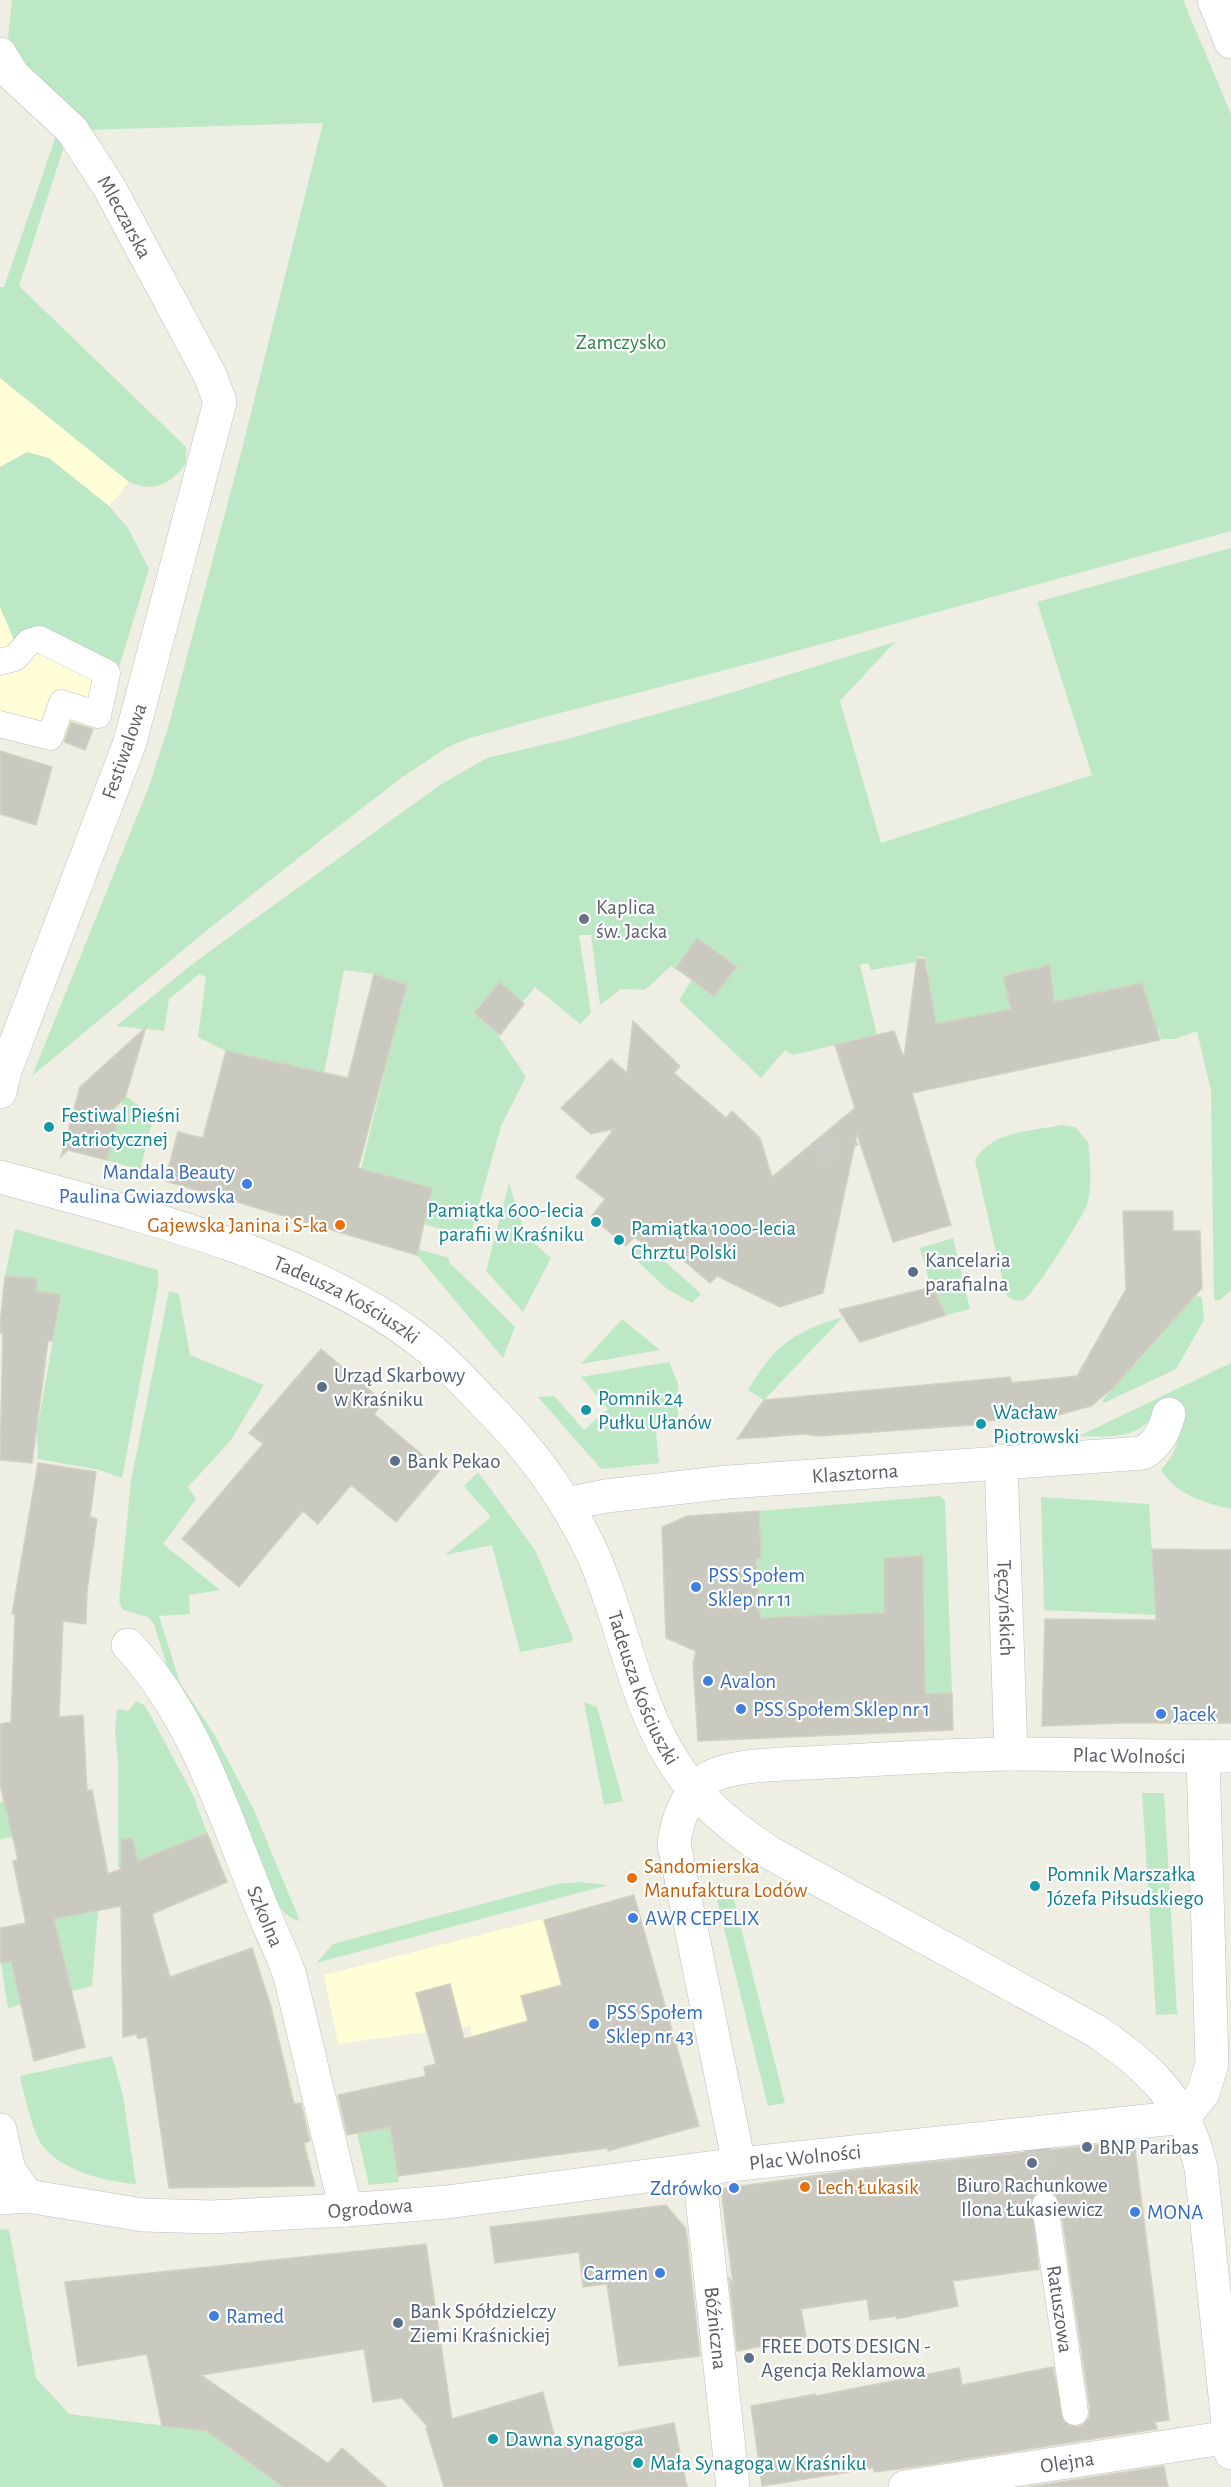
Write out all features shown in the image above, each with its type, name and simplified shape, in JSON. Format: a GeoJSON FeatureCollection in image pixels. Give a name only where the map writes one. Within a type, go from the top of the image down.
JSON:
{"type":"FeatureCollection","features":[{"type":"Feature","properties":{"kind":"street"},"geometry":{"type":"LineString","coordinates":[[1214,0],[1231,42]]}},
{"type":"Feature","properties":{"kind":"street","name":"Mleczarska"},"geometry":{"type":"LineString","coordinates":[[0,54],[13,75],[72,130],[109,186],[210,375],[220,402]]}},
{"type":"Feature","properties":{"kind":"street","name":"Festiwalowa"},"geometry":{"type":"LineString","coordinates":[[0,1092],[5,1071],[130,741],[220,402]]}},
{"type":"Feature","properties":{"kind":"street"},"geometry":{"type":"LineString","coordinates":[[0,662],[15,658],[29,642],[39,639],[107,673],[98,715],[62,703],[50,737],[0,724]]}},
{"type":"Feature","properties":{"kind":"street","name":"Tadeusza Kościuszki"},"geometry":{"type":"LineString","coordinates":[[0,1177],[206,1238],[317,1279],[369,1307],[413,1335],[457,1374],[510,1429],[567,1504],[609,1592],[653,1724],[670,1758],[696,1790]]}},
{"type":"Feature","properties":{"kind":"street","name":"Klasztorna"},"geometry":{"type":"LineString","coordinates":[[567,1504],[606,1496],[728,1482],[1001,1461],[1143,1453],[1155,1446],[1164,1432],[1169,1414]]}},
{"type":"Feature","properties":{"kind":"street","name":"Tęczyńskich"},"geometry":{"type":"LineString","coordinates":[[1001,1461],[1011,1754]]}},
{"type":"Feature","properties":{"kind":"street","name":"Szkolna"},"geometry":{"type":"LineString","coordinates":[[128,1645],[154,1675],[194,1745],[284,1957],[291,1976],[346,2210]]}},
{"type":"Feature","properties":{"kind":"street","name":"Plac Wolności"},"geometry":{"type":"LineString","coordinates":[[1011,1754],[1217,1756],[1212,2064],[1203,2093],[1184,2116],[1036,2140],[739,2164],[674,1844],[676,1825],[696,1790],[709,1778],[734,1770],[779,1765],[1011,1754]]}},
{"type":"Feature","properties":{"kind":"street"},"geometry":{"type":"LineString","coordinates":[[696,1790],[733,1826],[772,1854],[1096,2031],[1129,2053],[1154,2076],[1184,2116],[1194,2139],[1203,2181],[1230,2445]]}},
{"type":"Feature","properties":{"kind":"street"},"geometry":{"type":"LineString","coordinates":[[0,2130],[14,2197]]}},
{"type":"Feature","properties":{"kind":"street","name":"Ogrodowa"},"geometry":{"type":"LineString","coordinates":[[14,2197],[143,2215],[212,2217],[447,2202],[739,2164]]}},
{"type":"Feature","properties":{"kind":"street","name":"Bóźniczna"},"geometry":{"type":"LineString","coordinates":[[699,2170],[733,2487]]}},
{"type":"Feature","properties":{"kind":"street","name":"Ratuszowa"},"geometry":{"type":"LineString","coordinates":[[1045,2205],[1076,2412]]}},
{"type":"Feature","properties":{"kind":"street","name":"Olejna"},"geometry":{"type":"LineString","coordinates":[[905,2487],[1230,2445]]}},
{"type":"Feature","properties":{"kind":"shaded area"},"geometry":{"type":"Polygon","coordinates":[[[0,287],[4,287],[129,482],[97,522],[98,715],[85,750],[0,724],[0,287]]]}},
{"type":"Feature","properties":{"kind":"shaded area"},"geometry":{"type":"Polygon","coordinates":[[[635,1895],[699,2126],[608,2151],[607,2146],[473,2049],[470,2026],[338,2044],[324,1975],[635,1895]]]}},
{"type":"Feature","properties":{"kind":"green space","name":"Zamczysko"},"geometry":{"type":"Polygon","coordinates":[[[12,0],[1183,0],[1231,114],[1231,531],[778,656],[541,718],[470,738],[448,747],[401,778],[206,931],[32,1076],[148,789],[168,728],[241,453],[323,123],[84,130],[16,58],[8,38],[12,0]]]}},
{"type":"Feature","properties":{"kind":"green space"},"geometry":{"type":"Polygon","coordinates":[[[58,130],[66,140],[19,286],[186,447],[186,464],[174,477],[161,485],[146,487],[129,482],[0,378],[0,287],[4,287],[58,130]]]}},
{"type":"Feature","properties":{"kind":"green space"},"geometry":{"type":"Polygon","coordinates":[[[27,452],[49,458],[109,506],[128,528],[149,569],[116,677],[14,640],[0,607],[0,467],[27,452]]]}},
{"type":"Feature","properties":{"kind":"green space"},"geometry":{"type":"Polygon","coordinates":[[[1231,548],[1231,1290],[1220,1300],[1214,1300],[1211,1091],[1197,1031],[1175,1039],[1161,1039],[1159,1030],[1145,1033],[1052,1003],[1048,980],[1052,978],[1050,965],[1041,967],[1042,974],[1013,979],[1011,973],[1003,975],[1011,1009],[936,1024],[926,957],[918,957],[917,962],[871,970],[868,963],[860,965],[877,1035],[793,1055],[785,1050],[761,1078],[679,1000],[692,980],[671,966],[645,990],[621,989],[600,1005],[591,935],[579,935],[591,1013],[580,1024],[535,987],[522,1003],[500,982],[473,1013],[496,1032],[526,1077],[501,1126],[470,1237],[424,1224],[432,1188],[361,1169],[406,985],[374,974],[344,970],[324,1073],[226,1051],[198,1037],[206,977],[199,974],[169,999],[164,1031],[116,1026],[195,962],[440,785],[487,758],[567,739],[717,697],[895,642],[840,701],[881,843],[1092,775],[1037,602],[1231,548]]]}},
{"type":"Feature","properties":{"kind":"green space"},"geometry":{"type":"Polygon","coordinates":[[[127,1097],[146,1111],[152,1123],[140,1170],[107,1160],[123,1101],[127,1097]]]}},
{"type":"Feature","properties":{"kind":"green space"},"geometry":{"type":"Polygon","coordinates":[[[1062,1125],[1075,1127],[1088,1142],[1090,1193],[1088,1201],[1082,1215],[1037,1285],[1023,1300],[1014,1300],[1006,1295],[975,1160],[982,1150],[1002,1138],[1062,1125]]]}},
{"type":"Feature","properties":{"kind":"green space"},"geometry":{"type":"Polygon","coordinates":[[[509,1183],[526,1236],[551,1258],[523,1312],[486,1271],[509,1183]]]}},
{"type":"Feature","properties":{"kind":"green space"},"geometry":{"type":"Polygon","coordinates":[[[15,1229],[158,1270],[158,1286],[122,1478],[100,1470],[38,1459],[37,1430],[61,1295],[36,1291],[37,1279],[5,1276],[15,1229]]]}},
{"type":"Feature","properties":{"kind":"green space"},"geometry":{"type":"Polygon","coordinates":[[[953,1238],[970,1309],[947,1315],[930,1284],[920,1248],[953,1238]]]}},
{"type":"Feature","properties":{"kind":"green space"},"geometry":{"type":"Polygon","coordinates":[[[644,1241],[663,1252],[661,1258],[701,1294],[692,1303],[667,1289],[632,1256],[644,1241]]]}},
{"type":"Feature","properties":{"kind":"green space"},"geometry":{"type":"Polygon","coordinates":[[[418,1249],[449,1258],[449,1262],[515,1327],[503,1358],[417,1255],[418,1249]]]}},
{"type":"Feature","properties":{"kind":"green space"},"geometry":{"type":"Polygon","coordinates":[[[169,1291],[179,1294],[190,1355],[264,1385],[231,1440],[188,1487],[196,1499],[163,1544],[220,1590],[189,1595],[190,1614],[159,1616],[180,1683],[214,1734],[253,1808],[300,1921],[288,1916],[276,1900],[171,1679],[154,1624],[148,1617],[123,1610],[119,1601],[131,1481],[169,1291]]]}},
{"type":"Feature","properties":{"kind":"green space"},"geometry":{"type":"Polygon","coordinates":[[[1192,1296],[1202,1297],[1204,1320],[1176,1369],[1104,1403],[1102,1401],[1178,1315],[1174,1310],[1192,1296]]]}},
{"type":"Feature","properties":{"kind":"green space"},"geometry":{"type":"Polygon","coordinates":[[[843,1317],[764,1400],[748,1390],[767,1362],[787,1342],[811,1328],[843,1317]]]}},
{"type":"Feature","properties":{"kind":"green space"},"geometry":{"type":"Polygon","coordinates":[[[622,1319],[660,1350],[581,1364],[622,1319]]]}},
{"type":"Feature","properties":{"kind":"green space"},"geometry":{"type":"Polygon","coordinates":[[[669,1362],[678,1383],[678,1422],[655,1422],[659,1463],[601,1469],[538,1397],[554,1396],[584,1430],[608,1409],[581,1377],[669,1362]]]}},
{"type":"Feature","properties":{"kind":"green space"},"geometry":{"type":"Polygon","coordinates":[[[1231,1363],[1231,1509],[1211,1504],[1183,1491],[1174,1485],[1161,1470],[1171,1457],[1176,1445],[1180,1416],[1151,1419],[1136,1430],[1118,1435],[1079,1436],[1231,1363]]]}},
{"type":"Feature","properties":{"kind":"green space"},"geometry":{"type":"Polygon","coordinates":[[[478,1472],[535,1550],[573,1638],[571,1642],[520,1652],[492,1545],[445,1555],[491,1517],[464,1486],[478,1472]]]}},
{"type":"Feature","properties":{"kind":"green space"},"geometry":{"type":"Polygon","coordinates":[[[940,1496],[945,1501],[952,1693],[925,1694],[922,1556],[884,1558],[884,1613],[812,1616],[737,1652],[756,1559],[761,1557],[759,1511],[940,1496]]]}},
{"type":"Feature","properties":{"kind":"green space"},"geometry":{"type":"Polygon","coordinates":[[[1041,1497],[1149,1504],[1156,1615],[1044,1610],[1041,1497]]]}},
{"type":"Feature","properties":{"kind":"green space"},"geometry":{"type":"Polygon","coordinates":[[[136,1701],[144,1705],[152,1718],[194,1797],[207,1833],[118,1868],[118,1762],[115,1730],[117,1709],[129,1711],[136,1701]]]}},
{"type":"Feature","properties":{"kind":"green space"},"geometry":{"type":"Polygon","coordinates":[[[584,1702],[597,1707],[623,1801],[604,1805],[584,1702]]]}},
{"type":"Feature","properties":{"kind":"green space"},"geometry":{"type":"Polygon","coordinates":[[[1142,1793],[1164,1793],[1177,2014],[1156,2015],[1142,1793]]]}},
{"type":"Feature","properties":{"kind":"green space"},"geometry":{"type":"Polygon","coordinates":[[[5,1801],[12,1837],[0,1839],[0,1802],[5,1801]]]}},
{"type":"Feature","properties":{"kind":"green space"},"geometry":{"type":"Polygon","coordinates":[[[578,1882],[608,1885],[316,1963],[333,1944],[557,1884],[578,1882]]]}},
{"type":"Feature","properties":{"kind":"green space"},"geometry":{"type":"Polygon","coordinates":[[[733,1896],[785,2103],[768,2106],[717,1900],[733,1896]]]}},
{"type":"Feature","properties":{"kind":"green space"},"geometry":{"type":"Polygon","coordinates":[[[98,1911],[92,1986],[8,2008],[1,1963],[61,1952],[54,1918],[98,1911]]]}},
{"type":"Feature","properties":{"kind":"green space"},"geometry":{"type":"Polygon","coordinates":[[[112,2056],[123,2095],[136,2184],[111,2181],[83,2173],[48,2152],[34,2129],[20,2076],[112,2056]]]}},
{"type":"Feature","properties":{"kind":"green space"},"geometry":{"type":"Polygon","coordinates":[[[390,2127],[399,2182],[369,2185],[357,2133],[390,2127]]]}},
{"type":"Feature","properties":{"kind":"green space"},"geometry":{"type":"Polygon","coordinates":[[[9,2229],[36,2378],[69,2414],[207,2431],[283,2487],[0,2487],[0,2230],[9,2229]]]}},
{"type":"Feature","properties":{"kind":"building"},"geometry":{"type":"Polygon","coordinates":[[[71,722],[93,729],[85,750],[64,742],[71,722]]]}},
{"type":"Feature","properties":{"kind":"building"},"geometry":{"type":"Polygon","coordinates":[[[0,751],[52,767],[36,825],[0,814],[0,751]]]}},
{"type":"Feature","properties":{"kind":"building"},"geometry":{"type":"Polygon","coordinates":[[[697,938],[737,967],[714,996],[676,968],[697,938]]]}},
{"type":"Feature","properties":{"kind":"building"},"geometry":{"type":"Polygon","coordinates":[[[917,959],[925,959],[936,1024],[1011,1009],[1003,976],[1050,965],[1054,1002],[1142,983],[1160,1040],[912,1093],[951,1225],[893,1242],[857,1134],[823,1293],[780,1307],[717,1276],[710,1283],[676,1254],[671,1260],[634,1237],[626,1246],[591,1217],[605,1199],[576,1177],[614,1129],[591,1134],[561,1108],[611,1059],[627,1073],[633,1021],[680,1066],[674,1073],[726,1118],[732,1111],[760,1138],[772,1177],[855,1108],[835,1045],[894,1031],[904,1058],[917,959]]]}},
{"type":"Feature","properties":{"kind":"building"},"geometry":{"type":"Polygon","coordinates":[[[374,974],[407,985],[358,1168],[432,1188],[417,1255],[165,1181],[178,1132],[203,1138],[226,1051],[348,1078],[374,974]]]}},
{"type":"Feature","properties":{"kind":"building"},"geometry":{"type":"Polygon","coordinates":[[[500,982],[524,1004],[500,1035],[474,1013],[500,982]]]}},
{"type":"Feature","properties":{"kind":"building"},"geometry":{"type":"Polygon","coordinates":[[[146,1027],[125,1098],[107,1115],[119,1118],[107,1160],[68,1150],[61,1157],[80,1087],[146,1027]]]}},
{"type":"Feature","properties":{"kind":"building"},"geometry":{"type":"Polygon","coordinates":[[[1123,1211],[1173,1211],[1173,1231],[1200,1231],[1202,1288],[1113,1388],[1091,1406],[1058,1415],[985,1421],[985,1424],[819,1436],[804,1434],[737,1439],[764,1400],[1010,1377],[1012,1383],[1077,1376],[1126,1289],[1123,1211]]]}},
{"type":"Feature","properties":{"kind":"building"},"geometry":{"type":"Polygon","coordinates":[[[5,1276],[37,1279],[36,1291],[61,1295],[52,1341],[48,1341],[32,1463],[0,1460],[3,1334],[0,1333],[0,1324],[5,1276]]]}},
{"type":"Feature","properties":{"kind":"building"},"geometry":{"type":"Polygon","coordinates":[[[932,1287],[946,1315],[860,1342],[839,1310],[932,1287]]]}},
{"type":"Feature","properties":{"kind":"building"},"geometry":{"type":"Polygon","coordinates":[[[321,1349],[384,1402],[374,1414],[440,1470],[396,1522],[351,1485],[318,1524],[303,1511],[239,1587],[182,1539],[263,1444],[249,1433],[321,1349]]]}},
{"type":"Feature","properties":{"kind":"building"},"geometry":{"type":"Polygon","coordinates":[[[38,1463],[96,1472],[90,1517],[97,1519],[87,1591],[86,1624],[63,1621],[59,1717],[83,1715],[87,1791],[92,1790],[108,1874],[121,1869],[121,1840],[132,1838],[138,1861],[207,1833],[227,1882],[152,1914],[170,1977],[252,1948],[271,2007],[294,2104],[301,2103],[310,2141],[304,2143],[315,2186],[169,2188],[147,2037],[138,2039],[136,2034],[123,2037],[121,1906],[54,1919],[85,2047],[34,2061],[11,1961],[0,1963],[0,1928],[26,1923],[13,1861],[18,1860],[0,1784],[0,1724],[11,1722],[15,1614],[12,1614],[38,1463]]]}},
{"type":"Feature","properties":{"kind":"building"},"geometry":{"type":"Polygon","coordinates":[[[759,1511],[761,1557],[756,1559],[760,1618],[884,1613],[884,1558],[923,1556],[925,1694],[952,1693],[953,1730],[698,1741],[693,1663],[696,1651],[666,1638],[662,1527],[687,1516],[759,1511]]]}},
{"type":"Feature","properties":{"kind":"building"},"geometry":{"type":"Polygon","coordinates":[[[1152,1549],[1231,1550],[1231,1723],[1042,1726],[1045,1619],[1156,1620],[1152,1549]]]}},
{"type":"Feature","properties":{"kind":"building"},"geometry":{"type":"Polygon","coordinates":[[[634,1895],[699,2126],[608,2151],[608,2148],[398,2176],[390,2127],[347,2135],[338,2095],[426,2076],[424,2067],[436,2064],[416,1993],[450,1984],[464,2039],[528,2021],[521,1996],[562,1985],[544,1920],[634,1895]]]}},
{"type":"Feature","properties":{"kind":"building"},"geometry":{"type":"Polygon","coordinates":[[[1134,2141],[1169,2420],[1155,2422],[1157,2429],[921,2466],[874,2472],[874,2468],[762,2486],[751,2406],[815,2394],[816,2396],[959,2368],[962,2385],[1053,2367],[1064,2422],[1077,2427],[1084,2424],[1089,2418],[1090,2410],[1060,2203],[1051,2191],[1036,2193],[1031,2200],[1039,2269],[953,2281],[958,2306],[897,2319],[896,2316],[870,2320],[867,2299],[801,2309],[806,2337],[737,2351],[729,2278],[733,2283],[721,2189],[847,2171],[1134,2141]]]}},
{"type":"Feature","properties":{"kind":"building"},"geometry":{"type":"Polygon","coordinates":[[[666,2205],[686,2229],[700,2356],[619,2366],[607,2284],[583,2287],[579,2252],[495,2263],[490,2227],[666,2205]]]}},
{"type":"Feature","properties":{"kind":"building"},"geometry":{"type":"Polygon","coordinates":[[[426,2244],[452,2419],[543,2392],[557,2446],[674,2423],[687,2487],[444,2487],[426,2428],[428,2427],[402,2398],[373,2402],[364,2349],[201,2375],[328,2463],[342,2448],[387,2487],[283,2487],[207,2431],[162,2426],[147,2354],[78,2366],[65,2282],[426,2244]]]}},
{"type":"Feature","properties":{"kind":"building"},"geometry":{"type":"Polygon","coordinates":[[[1164,2466],[1168,2487],[1028,2487],[1164,2466]]]}},
{"type":"Feature","properties":{"kind":"tunnel"},"geometry":{"type":"LineString","coordinates":[[817,1159],[851,1134]]}},
{"type":"Feature","properties":{"kind":"tunnel"},"geometry":{"type":"LineString","coordinates":[[1037,2146],[1045,2205]]}},
{"type":"Feature","properties":{"kind":"place","name":"Kaplica św. Jacka"},"geometry":{"type":"Point","coordinates":[584,919]}},
{"type":"Feature","properties":{"kind":"place","name":"Festiwal Pieśni Patriotycznej"},"geometry":{"type":"Point","coordinates":[49,1127]}},
{"type":"Feature","properties":{"kind":"place","name":"Mandala Beauty Paulina Gwiazdowska"},"geometry":{"type":"Point","coordinates":[247,1184]}},
{"type":"Feature","properties":{"kind":"place","name":"Pamiątka 600-lecia parafii w Kraśniku"},"geometry":{"type":"Point","coordinates":[596,1222]}},
{"type":"Feature","properties":{"kind":"place","name":"Gajewska Janina i S-ka"},"geometry":{"type":"Point","coordinates":[340,1225]}},
{"type":"Feature","properties":{"kind":"place","name":"Pamiątka 1000-lecia Chrztu Polski"},"geometry":{"type":"Point","coordinates":[619,1240]}},
{"type":"Feature","properties":{"kind":"place","name":"Kancelaria parafialna"},"geometry":{"type":"Point","coordinates":[913,1272]}},
{"type":"Feature","properties":{"kind":"place","name":"Urząd Skarbowy w Kraśniku"},"geometry":{"type":"Point","coordinates":[322,1387]}},
{"type":"Feature","properties":{"kind":"place","name":"Pomnik 24 Pułku Ułanów"},"geometry":{"type":"Point","coordinates":[586,1410]}},
{"type":"Feature","properties":{"kind":"place","name":"Wacław Piotrowski"},"geometry":{"type":"Point","coordinates":[981,1424]}},
{"type":"Feature","properties":{"kind":"place","name":"Bank Pekao"},"geometry":{"type":"Point","coordinates":[395,1461]}},
{"type":"Feature","properties":{"kind":"place","name":"PSS Społem Sklep nr 11"},"geometry":{"type":"Point","coordinates":[696,1587]}},
{"type":"Feature","properties":{"kind":"place","name":"Avalon"},"geometry":{"type":"Point","coordinates":[708,1681]}},
{"type":"Feature","properties":{"kind":"place","name":"PSS Społem Sklep nr 1"},"geometry":{"type":"Point","coordinates":[741,1709]}},
{"type":"Feature","properties":{"kind":"place","name":"Jacek"},"geometry":{"type":"Point","coordinates":[1161,1714]}},
{"type":"Feature","properties":{"kind":"place","name":"Sandomierska Manufaktura Lodów"},"geometry":{"type":"Point","coordinates":[632,1878]}},
{"type":"Feature","properties":{"kind":"place","name":"Pomnik Marszałka Józefa Piłsudskiego"},"geometry":{"type":"Point","coordinates":[1035,1886]}},
{"type":"Feature","properties":{"kind":"place","name":"AWR CEPELIX"},"geometry":{"type":"Point","coordinates":[633,1918]}},
{"type":"Feature","properties":{"kind":"place","name":"PSS Społem Sklep nr 43"},"geometry":{"type":"Point","coordinates":[594,2024]}},
{"type":"Feature","properties":{"kind":"place","name":"BNP Paribas"},"geometry":{"type":"Point","coordinates":[1087,2147]}},
{"type":"Feature","properties":{"kind":"place","name":"Biuro Rachunkowe Ilona Łukasiewicz"},"geometry":{"type":"Point","coordinates":[1032,2163]}},
{"type":"Feature","properties":{"kind":"place","name":"Lech Łukasik"},"geometry":{"type":"Point","coordinates":[805,2187]}},
{"type":"Feature","properties":{"kind":"place","name":"Zdrówko"},"geometry":{"type":"Point","coordinates":[734,2188]}},
{"type":"Feature","properties":{"kind":"place","name":"MONA"},"geometry":{"type":"Point","coordinates":[1135,2212]}},
{"type":"Feature","properties":{"kind":"place","name":"Carmen"},"geometry":{"type":"Point","coordinates":[660,2273]}},
{"type":"Feature","properties":{"kind":"place","name":"Ramed"},"geometry":{"type":"Point","coordinates":[214,2316]}},
{"type":"Feature","properties":{"kind":"place","name":"Bank Spółdzielczy Ziemi Kraśnickiej"},"geometry":{"type":"Point","coordinates":[398,2323]}},
{"type":"Feature","properties":{"kind":"place","name":"FREE DOTS DESIGN - Agencja Reklamowa"},"geometry":{"type":"Point","coordinates":[749,2358]}},
{"type":"Feature","properties":{"kind":"place","name":"Dawna synagoga"},"geometry":{"type":"Point","coordinates":[493,2439]}},
{"type":"Feature","properties":{"kind":"place","name":"Mała Synagoga w Kraśniku"},"geometry":{"type":"Point","coordinates":[638,2463]}}]}
